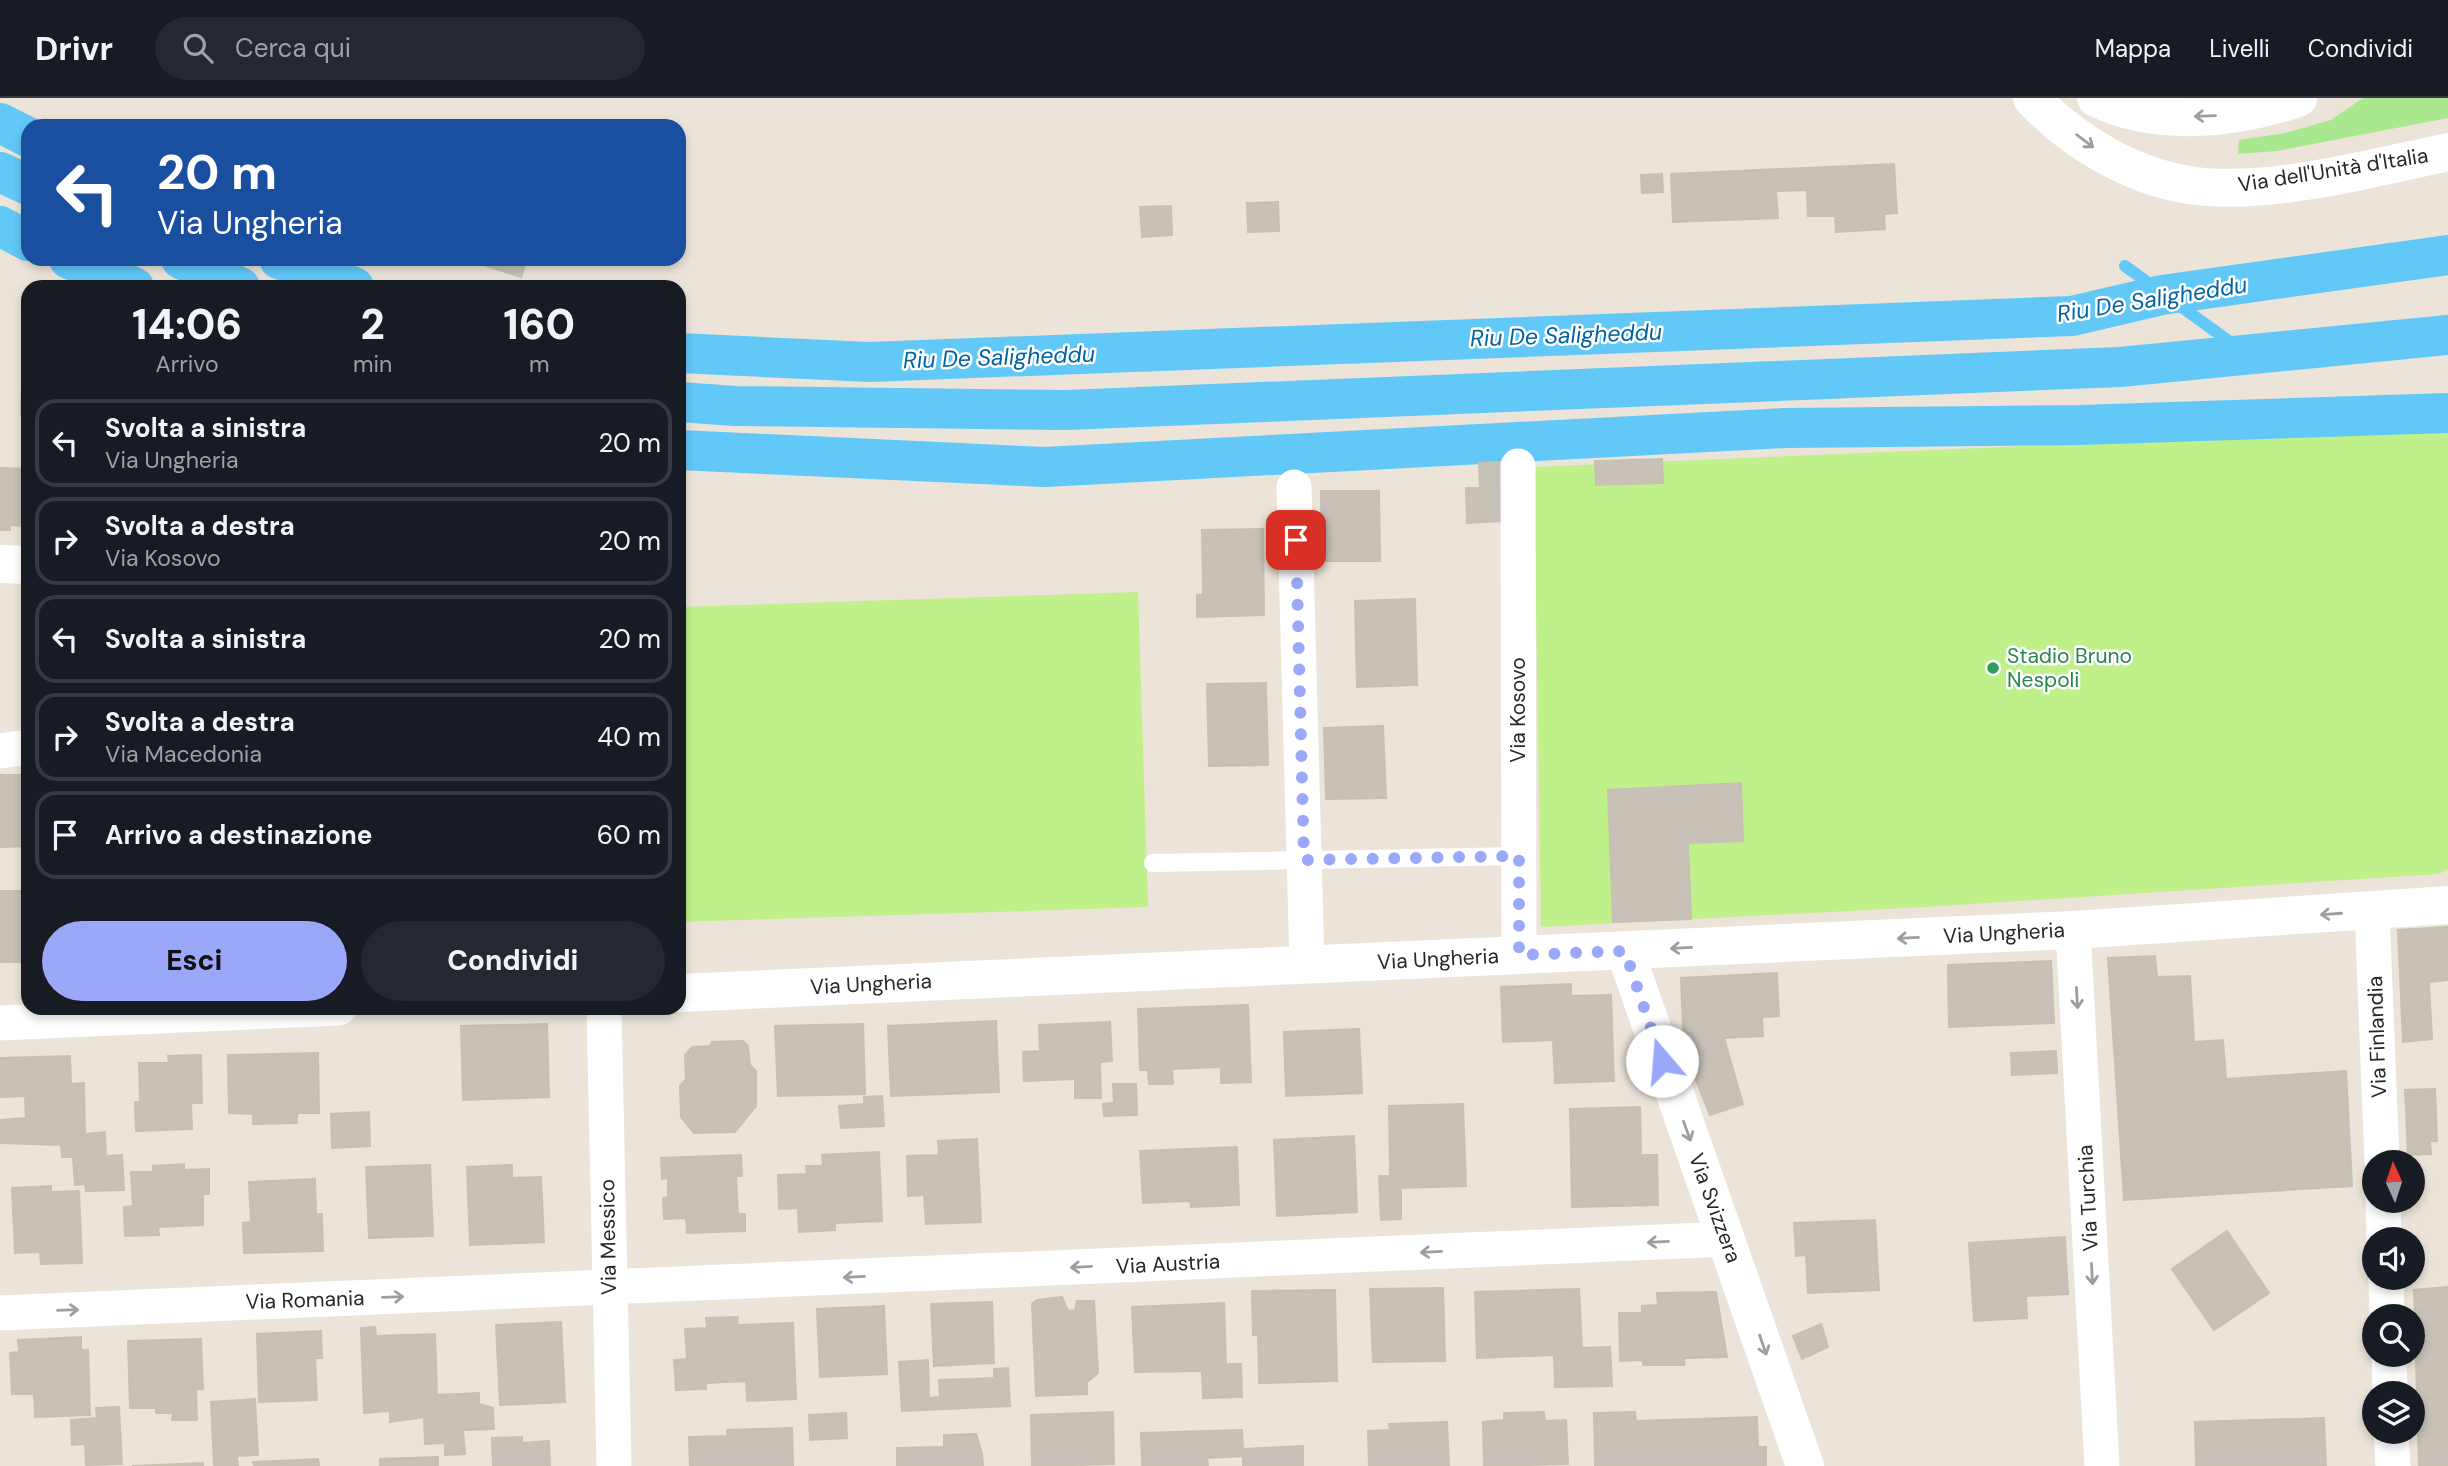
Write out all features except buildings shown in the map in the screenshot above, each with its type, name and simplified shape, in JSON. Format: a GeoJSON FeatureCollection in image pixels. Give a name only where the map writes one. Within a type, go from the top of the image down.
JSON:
{"type":"FeatureCollection","features":[{"type":"Feature","properties":{"kind":"street","name":"Via dell'Unità d'Italia"},"geometry":{"type":"LineString","coordinates":[[2032,98],[2092,147],[2141,172],[2189,185],[2251,187],[2350,172],[2448,152]]}},
{"type":"Feature","properties":{"kind":"street"},"geometry":{"type":"LineString","coordinates":[[2096,98],[2134,110],[2181,117],[2226,116],[2298,98]]}},
{"type":"Feature","properties":{"kind":"street","name":"Via Kosovo"},"geometry":{"type":"LineString","coordinates":[[1517,466],[1519,955]]}},
{"type":"Feature","properties":{"kind":"street"},"geometry":{"type":"LineString","coordinates":[[1294,487],[1307,965]]}},
{"type":"Feature","properties":{"kind":"street"},"geometry":{"type":"LineString","coordinates":[[0,565],[21,565]]}},
{"type":"Feature","properties":{"kind":"street"},"geometry":{"type":"LineString","coordinates":[[0,751],[21,748]]}},
{"type":"Feature","properties":{"kind":"street","name":"Via Ungheria"},"geometry":{"type":"LineString","coordinates":[[686,993],[2073,930],[2448,905]]}},
{"type":"Feature","properties":{"kind":"street","name":"Via Finlandia"},"geometry":{"type":"LineString","coordinates":[[2372,911],[2382,1150]]}},
{"type":"Feature","properties":{"kind":"street","name":"Via Turchia"},"geometry":{"type":"LineString","coordinates":[[2073,930],[2102,1466]]}},
{"type":"Feature","properties":{"kind":"street","name":"Via Svizzera"},"geometry":{"type":"LineString","coordinates":[[1625,951],[1805,1466]]}},
{"type":"Feature","properties":{"kind":"street"},"geometry":{"type":"LineString","coordinates":[[0,1023],[181,1015]]}},
{"type":"Feature","properties":{"kind":"street","name":"Via Messico"},"geometry":{"type":"LineString","coordinates":[[604,1015],[614,1466]]}},
{"type":"Feature","properties":{"kind":"street","name":"Via Austria"},"geometry":{"type":"LineString","coordinates":[[610,1288],[1727,1239]]}},
{"type":"Feature","properties":{"kind":"street","name":"Via Romania"},"geometry":{"type":"LineString","coordinates":[[0,1312],[610,1288]]}},
{"type":"Feature","properties":{"kind":"street"},"geometry":{"type":"LineString","coordinates":[[2392,1444],[2393,1466]]}},
{"type":"Feature","properties":{"kind":"lane"},"geometry":{"type":"LineString","coordinates":[[1153,863],[1519,856]]}},
{"type":"Feature","properties":{"kind":"green space"},"geometry":{"type":"Polygon","coordinates":[[[2363,98],[2448,98],[2448,118],[2277,151],[2238,154],[2239,140],[2285,133],[2331,120],[2363,98]]]}},
{"type":"Feature","properties":{"kind":"green space","name":"Stadio Bruno Nespoli"},"geometry":{"type":"Polygon","coordinates":[[[2448,428],[2448,869],[2439,874],[1925,907],[1541,927],[1534,467],[2448,428]]]}},
{"type":"Feature","properties":{"kind":"green space"},"geometry":{"type":"Polygon","coordinates":[[[1138,592],[1148,907],[686,922],[686,607],[1138,592]]]}},
{"type":"Feature","properties":{"kind":"waterway","name":"Riu De Saligheddu"},"geometry":{"type":"LineString","coordinates":[[0,123],[21,134]]}},
{"type":"Feature","properties":{"kind":"waterway","name":"Riu De Saligheddu"},"geometry":{"type":"LineString","coordinates":[[0,172],[21,182]]}},
{"type":"Feature","properties":{"kind":"waterway","name":"Riu De Saligheddu"},"geometry":{"type":"LineString","coordinates":[[0,226],[21,237]]}},
{"type":"Feature","properties":{"kind":"waterway","name":"Riu De Saligheddu"},"geometry":{"type":"LineString","coordinates":[[686,353],[870,362],[2072,316],[2162,295],[2448,255]]}},
{"type":"Feature","properties":{"kind":"waterway","name":"Riu De Saligheddu"},"geometry":{"type":"LineString","coordinates":[[85,266],[118,280]]}},
{"type":"Feature","properties":{"kind":"waterway","name":"Riu De Saligheddu"},"geometry":{"type":"LineString","coordinates":[[196,266],[225,280]]}},
{"type":"Feature","properties":{"kind":"waterway","name":"Riu De Saligheddu"},"geometry":{"type":"LineString","coordinates":[[298,266],[335,280]]}},
{"type":"Feature","properties":{"kind":"waterway"},"geometry":{"type":"LineString","coordinates":[[2125,266],[2248,355]]}},
{"type":"Feature","properties":{"kind":"waterway","name":"Riu De Saligheddu"},"geometry":{"type":"LineString","coordinates":[[686,402],[735,406],[1067,410],[2120,367],[2448,335]]}},
{"type":"Feature","properties":{"kind":"waterway","name":"Riu De Saligheddu"},"geometry":{"type":"LineString","coordinates":[[686,450],[1045,467],[1785,428],[2079,425],[2448,413]]}},
{"type":"Feature","properties":{"kind":"place","name":"Stadio Bruno Nespoli"},"geometry":{"type":"Point","coordinates":[1993,668]}},
{"type":"Feature","properties":{"kind":"route"},"geometry":{"type":"LineString","coordinates":[[1296,540],[1304,860],[1519,856],[1519,955],[1625,951],[1662,1061]]}}]}
